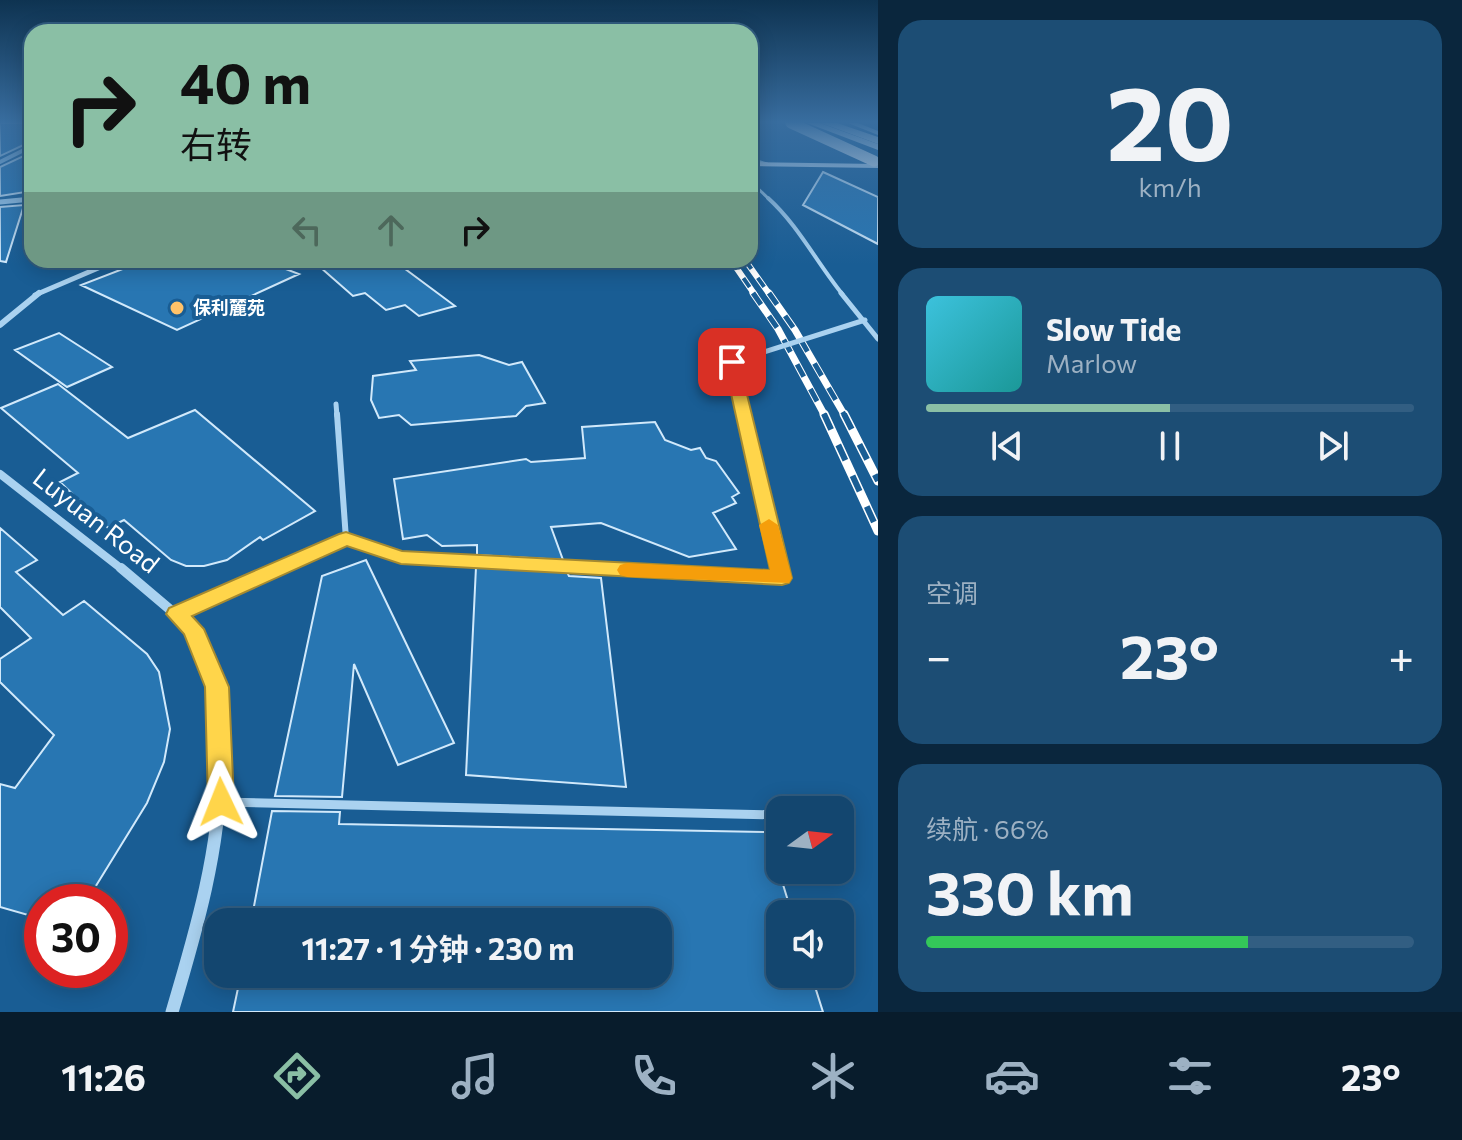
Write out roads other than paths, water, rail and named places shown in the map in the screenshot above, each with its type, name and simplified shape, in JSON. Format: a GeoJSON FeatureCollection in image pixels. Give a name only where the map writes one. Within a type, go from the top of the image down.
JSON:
{"type":"FeatureCollection","features":[{"type":"Feature","properties":{"kind":"street"},"geometry":{"type":"LineString","coordinates":[[0,202],[24,200]]}},
{"type":"Feature","properties":{"kind":"street"},"geometry":{"type":"LineString","coordinates":[[0,325],[36,294],[98,268]]}},
{"type":"Feature","properties":{"kind":"street","name":"Luyuan Road"},"geometry":{"type":"LineString","coordinates":[[0,474],[193,629],[217,687],[221,802],[191,949],[172,1012]]}},
{"type":"Feature","properties":{"kind":"lane"},"geometry":{"type":"LineString","coordinates":[[758,188],[789,217],[817,262],[878,339]]}},
{"type":"Feature","properties":{"kind":"lane"},"geometry":{"type":"LineString","coordinates":[[177,614],[346,539],[401,557],[782,578],[732,362],[865,320]]}},
{"type":"Feature","properties":{"kind":"lane"},"geometry":{"type":"LineString","coordinates":[[336,404],[346,539]]}},
{"type":"Feature","properties":{"kind":"lane"},"geometry":{"type":"LineString","coordinates":[[221,802],[766,815]]}},
{"type":"Feature","properties":{"kind":"railway"},"geometry":{"type":"LineString","coordinates":[[736,268],[755,295]]}},
{"type":"Feature","properties":{"kind":"railway"},"geometry":{"type":"LineString","coordinates":[[751,268],[770,295]]}},
{"type":"Feature","properties":{"kind":"railway"},"geometry":{"type":"LineString","coordinates":[[753,293],[778,329],[824,415]]}},
{"type":"Feature","properties":{"kind":"railway"},"geometry":{"type":"LineString","coordinates":[[769,293],[795,330],[845,416]]}},
{"type":"Feature","properties":{"kind":"railway"},"geometry":{"type":"LineString","coordinates":[[844,414],[878,481]]}},
{"type":"Feature","properties":{"kind":"railway"},"geometry":{"type":"LineString","coordinates":[[824,415],[878,531]]}},
{"type":"Feature","properties":{"kind":"place","name":"保利麓苑"},"geometry":{"type":"Point","coordinates":[177,308]}}]}
